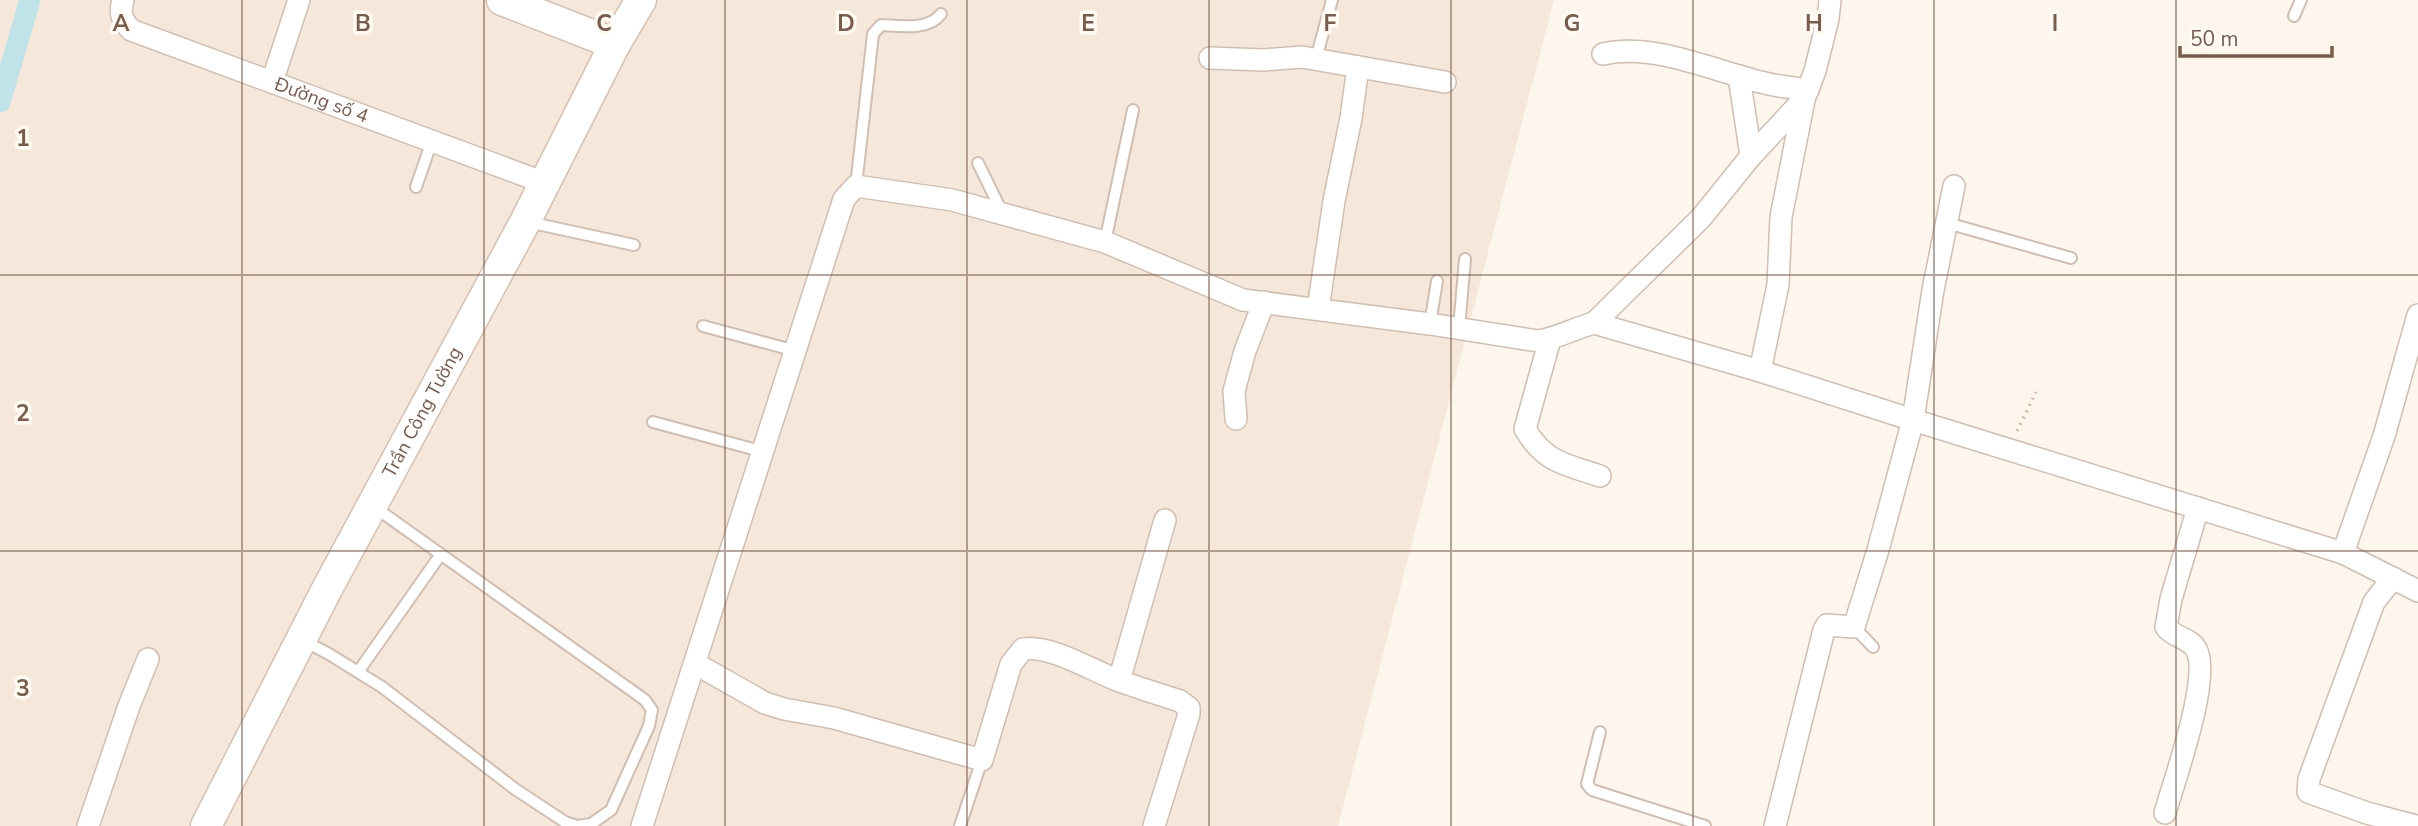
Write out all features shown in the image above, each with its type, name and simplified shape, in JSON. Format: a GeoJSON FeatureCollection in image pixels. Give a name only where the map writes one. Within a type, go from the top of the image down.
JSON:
{"type":"FeatureCollection","features":[{"type":"Feature","properties":{"kind":"main road"},"geometry":{"type":"LineString","coordinates":[[502,0],[615,44]]}},
{"type":"Feature","properties":{"kind":"main road","name":"Trần Công Tường"},"geometry":{"type":"LineString","coordinates":[[206,826],[301,639],[525,222],[615,44],[631,2]]}},
{"type":"Feature","properties":{"kind":"street","name":"Đường số 4"},"geometry":{"type":"LineString","coordinates":[[123,0],[122,20],[131,30],[545,183]]}},
{"type":"Feature","properties":{"kind":"street"},"geometry":{"type":"LineString","coordinates":[[272,82],[299,0]]}},
{"type":"Feature","properties":{"kind":"street"},"geometry":{"type":"LineString","coordinates":[[1760,371],[1778,285],[1782,217],[1806,94],[1815,71],[1830,0]]}},
{"type":"Feature","properties":{"kind":"street"},"geometry":{"type":"LineString","coordinates":[[1603,54],[1622,50],[1657,54],[1806,94]]}},
{"type":"Feature","properties":{"kind":"street"},"geometry":{"type":"LineString","coordinates":[[1210,58],[1263,60],[1302,57],[1445,82]]}},
{"type":"Feature","properties":{"kind":"street"},"geometry":{"type":"LineString","coordinates":[[1318,309],[1358,67]]}},
{"type":"Feature","properties":{"kind":"street"},"geometry":{"type":"LineString","coordinates":[[1739,76],[1751,156]]}},
{"type":"Feature","properties":{"kind":"street"},"geometry":{"type":"LineString","coordinates":[[1594,323],[1700,218],[1806,94]]}},
{"type":"Feature","properties":{"kind":"street"},"geometry":{"type":"LineString","coordinates":[[642,826],[844,199],[856,186],[953,200],[1105,242],[1243,299],[1538,341],[1594,323],[1760,371],[2343,553],[2418,591]]}},
{"type":"Feature","properties":{"kind":"street"},"geometry":{"type":"LineString","coordinates":[[1775,826],[1824,629],[1833,624],[1854,627],[1878,550],[1913,420],[1933,290],[1954,186]]}},
{"type":"Feature","properties":{"kind":"street"},"geometry":{"type":"LineString","coordinates":[[1236,419],[1234,391],[1245,351],[1264,302]]}},
{"type":"Feature","properties":{"kind":"street"},"geometry":{"type":"LineString","coordinates":[[2343,553],[2384,436],[2418,315]]}},
{"type":"Feature","properties":{"kind":"street"},"geometry":{"type":"LineString","coordinates":[[1550,339],[1525,429],[1535,445],[1552,460],[1600,476]]}},
{"type":"Feature","properties":{"kind":"street"},"geometry":{"type":"LineString","coordinates":[[2165,813],[2190,729],[2201,669],[2197,651],[2189,641],[2170,633],[2166,627],[2171,599],[2198,508]]}},
{"type":"Feature","properties":{"kind":"street"},"geometry":{"type":"LineString","coordinates":[[1119,681],[1165,520]]}},
{"type":"Feature","properties":{"kind":"street"},"geometry":{"type":"LineString","coordinates":[[2379,571],[2374,602],[2309,779],[2308,792],[2367,813],[2416,826]]}},
{"type":"Feature","properties":{"kind":"street"},"geometry":{"type":"LineString","coordinates":[[696,664],[765,703],[834,718],[982,760],[1011,664],[1023,649],[1035,647],[1048,651],[1119,681],[1181,701],[1189,708],[1154,826]]}},
{"type":"Feature","properties":{"kind":"street"},"geometry":{"type":"LineString","coordinates":[[88,826],[148,659]]}},
{"type":"Feature","properties":{"kind":"lane"},"geometry":{"type":"LineString","coordinates":[[1316,59],[1332,0]]}},
{"type":"Feature","properties":{"kind":"lane"},"geometry":{"type":"LineString","coordinates":[[2294,16],[2301,0]]}},
{"type":"Feature","properties":{"kind":"lane"},"geometry":{"type":"LineString","coordinates":[[856,186],[873,34],[881,25],[921,25],[936,20],[941,14]]}},
{"type":"Feature","properties":{"kind":"lane"},"geometry":{"type":"LineString","coordinates":[[1105,242],[1133,110]]}},
{"type":"Feature","properties":{"kind":"lane"},"geometry":{"type":"LineString","coordinates":[[416,187],[432,141]]}},
{"type":"Feature","properties":{"kind":"lane"},"geometry":{"type":"LineString","coordinates":[[978,163],[1003,214]]}},
{"type":"Feature","properties":{"kind":"lane"},"geometry":{"type":"LineString","coordinates":[[525,222],[634,245]]}},
{"type":"Feature","properties":{"kind":"lane"},"geometry":{"type":"LineString","coordinates":[[1947,223],[2071,258]]}},
{"type":"Feature","properties":{"kind":"lane"},"geometry":{"type":"LineString","coordinates":[[1458,328],[1465,259]]}},
{"type":"Feature","properties":{"kind":"lane"},"geometry":{"type":"LineString","coordinates":[[1430,324],[1437,281]]}},
{"type":"Feature","properties":{"kind":"lane"},"geometry":{"type":"LineString","coordinates":[[703,326],[796,351]]}},
{"type":"Feature","properties":{"kind":"lane"},"geometry":{"type":"LineString","coordinates":[[653,422],[764,452]]}},
{"type":"Feature","properties":{"kind":"lane"},"geometry":{"type":"LineString","coordinates":[[301,639],[382,687],[516,789],[565,822],[577,826],[590,824],[611,810],[649,726],[652,710],[645,701],[373,506]]}},
{"type":"Feature","properties":{"kind":"lane"},"geometry":{"type":"LineString","coordinates":[[358,672],[441,554]]}},
{"type":"Feature","properties":{"kind":"lane"},"geometry":{"type":"LineString","coordinates":[[1854,627],[1873,647]]}},
{"type":"Feature","properties":{"kind":"lane"},"geometry":{"type":"LineString","coordinates":[[1600,732],[1587,784],[1592,790],[1706,826]]}},
{"type":"Feature","properties":{"kind":"lane"},"geometry":{"type":"LineString","coordinates":[[960,826],[982,760]]}},
{"type":"Feature","properties":{"kind":"path"},"geometry":{"type":"LineString","coordinates":[[2008,449],[2036,393]]}},
{"type":"Feature","properties":{"kind":"shaded area"},"geometry":{"type":"Polygon","coordinates":[[[0,0],[1554,0],[1338,826],[0,826],[0,0]]]}},
{"type":"Feature","properties":{"kind":"waterway"},"geometry":{"type":"LineString","coordinates":[[0,102],[30,0]]}}]}
